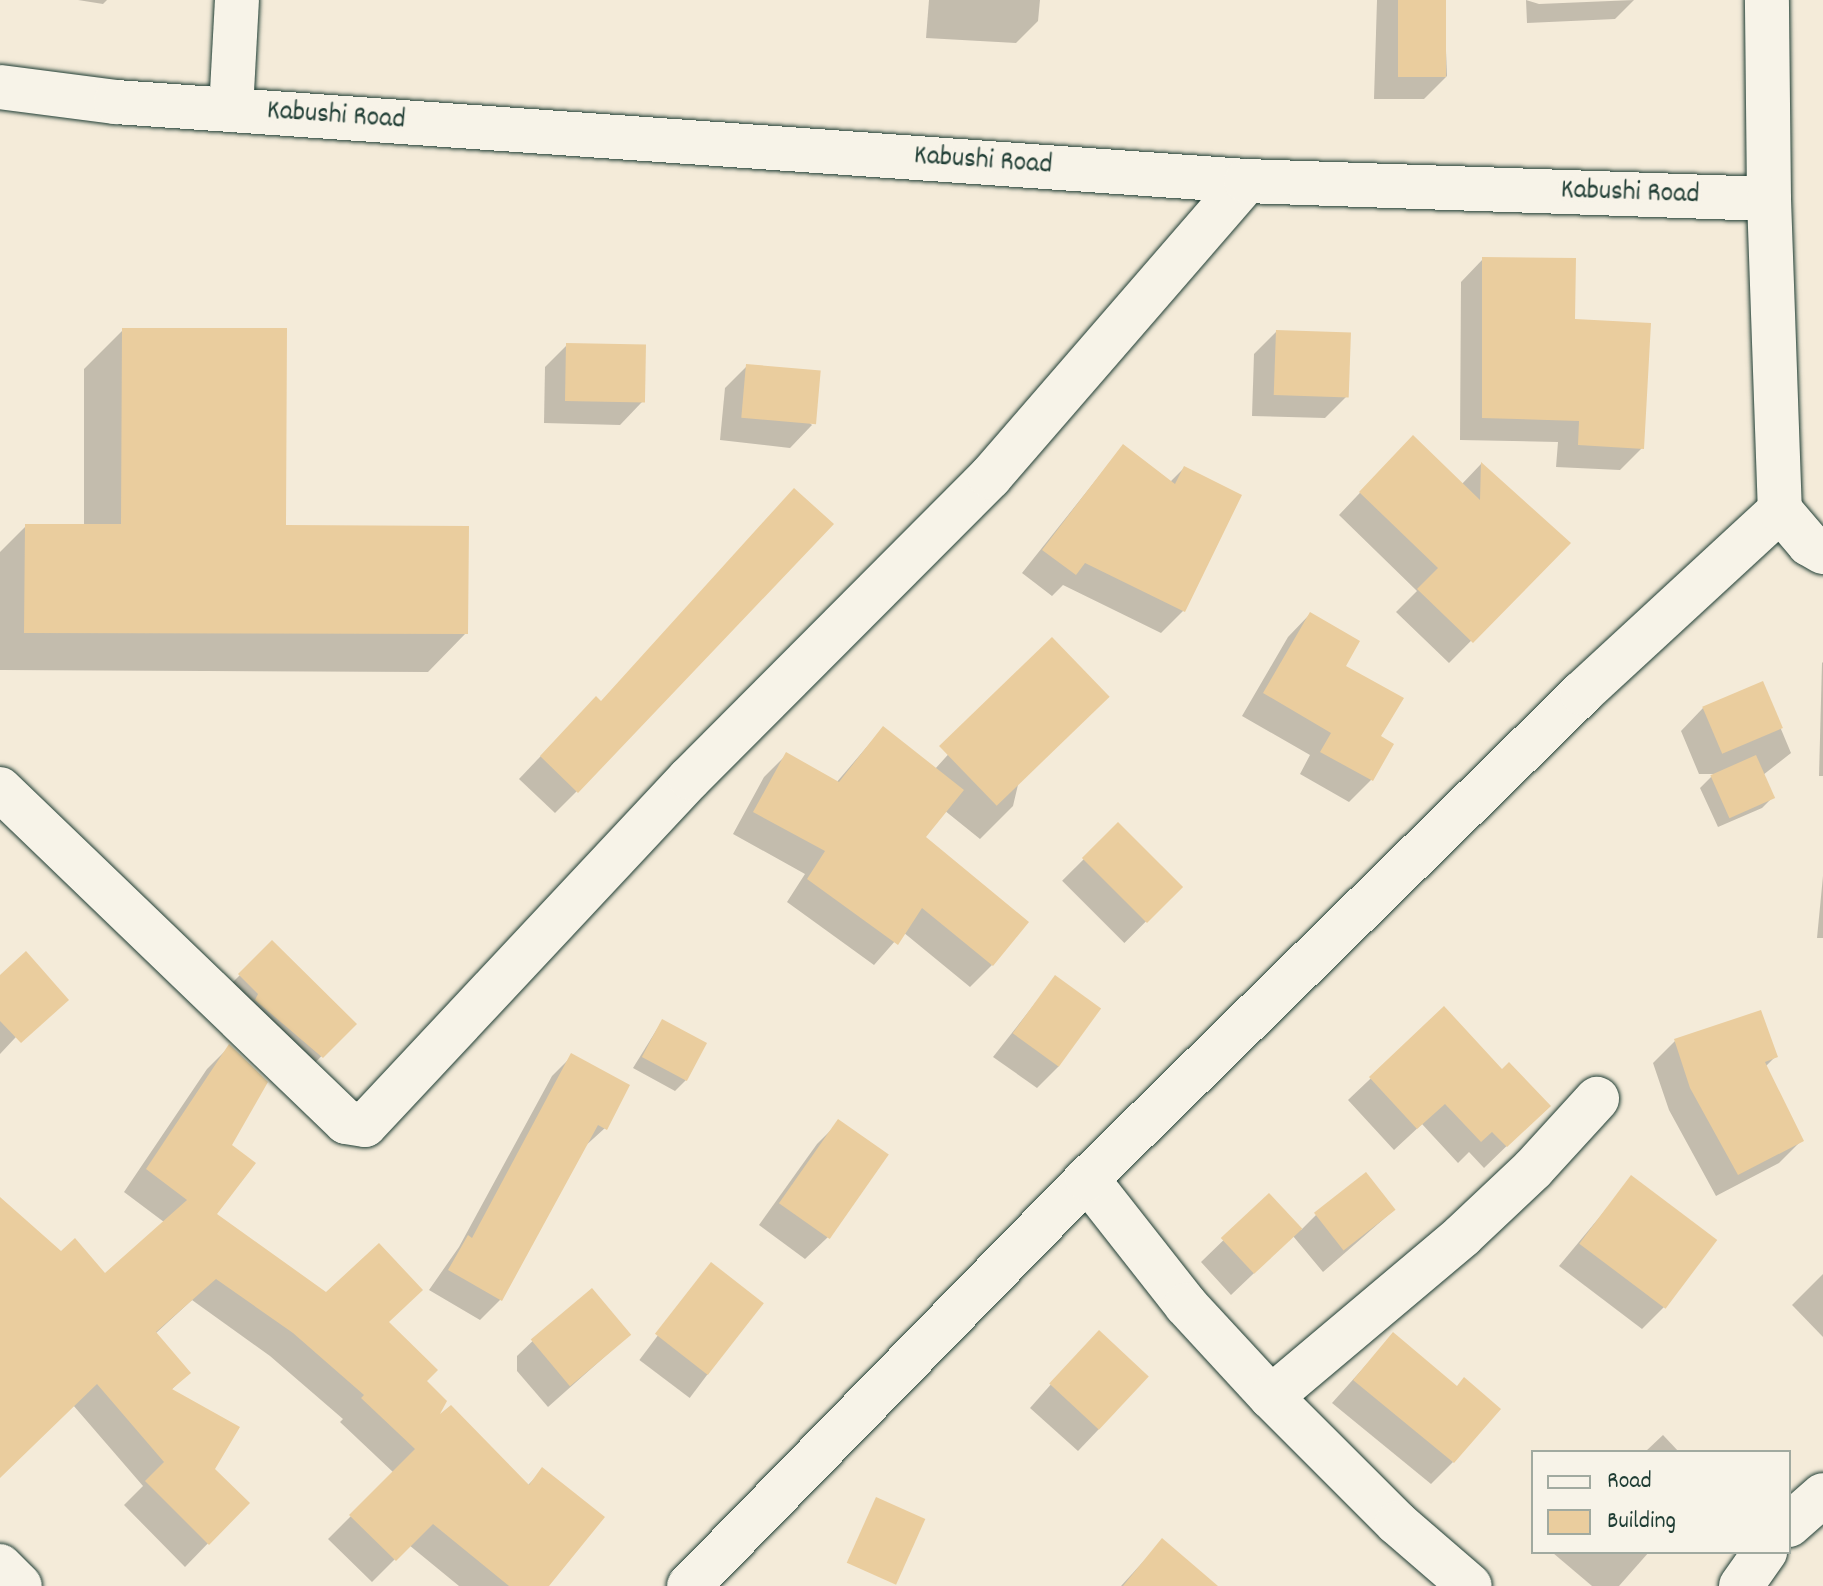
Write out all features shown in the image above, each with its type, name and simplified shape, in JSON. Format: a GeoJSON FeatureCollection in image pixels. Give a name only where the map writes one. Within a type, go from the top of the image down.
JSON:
{"type":"FeatureCollection","features":[{"type":"Feature","properties":{"kind":"street"},"geometry":{"type":"LineString","coordinates":[[231,110],[237,0]]}},
{"type":"Feature","properties":{"kind":"street"},"geometry":{"type":"LineString","coordinates":[[1767,0],[1769,199],[1780,510],[1823,552]]}},
{"type":"Feature","properties":{"kind":"street","name":"Kabushi Road"},"geometry":{"type":"LineString","coordinates":[[0,87],[231,110],[1246,181],[1769,199]]}},
{"type":"Feature","properties":{"kind":"street"},"geometry":{"type":"LineString","coordinates":[[0,789],[346,1122],[365,1125],[690,778],[990,477],[1246,181]]}},
{"type":"Feature","properties":{"kind":"street"},"geometry":{"type":"LineString","coordinates":[[711,1579],[1087,1179],[1582,693],[1780,510]]}},
{"type":"Feature","properties":{"kind":"street"},"geometry":{"type":"LineString","coordinates":[[1271,1397],[1462,1236],[1597,1099]]}},
{"type":"Feature","properties":{"kind":"street"},"geometry":{"type":"LineString","coordinates":[[1087,1179],[1186,1305],[1271,1397],[1397,1523],[1470,1586]]}},
{"type":"Feature","properties":{"kind":"street"},"geometry":{"type":"LineString","coordinates":[[1791,1523],[1823,1495]]}},
{"type":"Feature","properties":{"kind":"street"},"geometry":{"type":"LineString","coordinates":[[1741,1586],[1764,1554]]}},
{"type":"Feature","properties":{"kind":"street"},"geometry":{"type":"LineString","coordinates":[[0,1566],[20,1586]]}},
{"type":"Feature","properties":{"kind":"building"},"geometry":{"type":"Polygon","coordinates":[[[1398,0],[1446,0],[1446,77],[1398,77],[1398,0]]]}},
{"type":"Feature","properties":{"kind":"building"},"geometry":{"type":"Polygon","coordinates":[[[1482,257],[1576,258],[1575,319],[1651,323],[1644,449],[1578,445],[1579,421],[1482,418],[1482,257]]]}},
{"type":"Feature","properties":{"kind":"building"},"geometry":{"type":"Polygon","coordinates":[[[122,328],[287,328],[286,525],[469,526],[468,634],[24,633],[25,524],[121,524],[122,328]]]}},
{"type":"Feature","properties":{"kind":"building"},"geometry":{"type":"Polygon","coordinates":[[[1276,330],[1351,333],[1349,398],[1274,395],[1276,330]]]}},
{"type":"Feature","properties":{"kind":"building"},"geometry":{"type":"Polygon","coordinates":[[[566,343],[646,344],[645,402],[565,401],[566,343]]]}},
{"type":"Feature","properties":{"kind":"building"},"geometry":{"type":"Polygon","coordinates":[[[746,364],[821,371],[816,424],[741,418],[746,364]]]}},
{"type":"Feature","properties":{"kind":"building"},"geometry":{"type":"Polygon","coordinates":[[[1413,435],[1480,500],[1481,462],[1571,543],[1473,643],[1417,589],[1438,568],[1359,492],[1413,435]]]}},
{"type":"Feature","properties":{"kind":"building"},"geometry":{"type":"Polygon","coordinates":[[[1123,444],[1175,484],[1184,466],[1242,495],[1185,612],[1085,563],[1076,575],[1042,550],[1123,444]]]}},
{"type":"Feature","properties":{"kind":"building"},"geometry":{"type":"Polygon","coordinates":[[[794,488],[834,524],[578,793],[540,756],[596,696],[601,701],[794,488]]]}},
{"type":"Feature","properties":{"kind":"building"},"geometry":{"type":"Polygon","coordinates":[[[1310,612],[1360,641],[1346,666],[1404,698],[1381,736],[1394,744],[1373,781],[1320,752],[1331,733],[1263,693],[1310,612]]]}},
{"type":"Feature","properties":{"kind":"building"},"geometry":{"type":"Polygon","coordinates":[[[1052,637],[1110,697],[997,806],[939,746],[1052,637]]]}},
{"type":"Feature","properties":{"kind":"building"},"geometry":{"type":"Polygon","coordinates":[[[1763,681],[1783,728],[1722,754],[1702,707],[1763,681]]]}},
{"type":"Feature","properties":{"kind":"building"},"geometry":{"type":"Polygon","coordinates":[[[883,726],[964,790],[926,837],[1029,922],[993,966],[922,908],[898,945],[807,879],[825,851],[753,812],[786,752],[839,782],[883,726]]]}},
{"type":"Feature","properties":{"kind":"building"},"geometry":{"type":"Polygon","coordinates":[[[1756,755],[1775,798],[1729,818],[1710,775],[1756,755]]]}},
{"type":"Feature","properties":{"kind":"building"},"geometry":{"type":"Polygon","coordinates":[[[1118,822],[1183,887],[1147,923],[1082,858],[1118,822]]]}},
{"type":"Feature","properties":{"kind":"building"},"geometry":{"type":"Polygon","coordinates":[[[272,940],[357,1024],[323,1058],[255,1000],[258,994],[238,974],[272,940]]]}},
{"type":"Feature","properties":{"kind":"building"},"geometry":{"type":"Polygon","coordinates":[[[26,951],[69,1000],[21,1043],[0,1021],[0,975],[26,951]]]}},
{"type":"Feature","properties":{"kind":"building"},"geometry":{"type":"Polygon","coordinates":[[[1055,975],[1101,1009],[1059,1067],[1013,1033],[1055,975]]]}},
{"type":"Feature","properties":{"kind":"building"},"geometry":{"type":"Polygon","coordinates":[[[1444,1006],[1502,1069],[1509,1062],[1551,1106],[1507,1147],[1492,1132],[1481,1142],[1445,1104],[1417,1129],[1369,1077],[1444,1006]]]}},
{"type":"Feature","properties":{"kind":"building"},"geometry":{"type":"Polygon","coordinates":[[[1761,1010],[1778,1057],[1765,1062],[1804,1141],[1738,1175],[1690,1088],[1674,1039],[1761,1010]]]}},
{"type":"Feature","properties":{"kind":"building"},"geometry":{"type":"Polygon","coordinates":[[[662,1019],[707,1043],[687,1081],[642,1057],[662,1019]]]}},
{"type":"Feature","properties":{"kind":"building"},"geometry":{"type":"Polygon","coordinates":[[[229,1044],[268,1082],[232,1145],[256,1163],[217,1214],[326,1292],[379,1243],[423,1290],[389,1322],[438,1370],[427,1381],[447,1401],[440,1414],[451,1405],[529,1485],[542,1467],[605,1517],[549,1586],[509,1586],[433,1524],[396,1561],[349,1515],[415,1449],[361,1398],[364,1395],[293,1333],[216,1279],[156,1332],[191,1373],[172,1389],[240,1427],[215,1469],[250,1503],[209,1545],[145,1481],[164,1462],[97,1384],[0,1478],[0,1197],[61,1251],[75,1238],[105,1273],[187,1200],[146,1169],[229,1044]]]}},
{"type":"Feature","properties":{"kind":"building"},"geometry":{"type":"Polygon","coordinates":[[[571,1053],[630,1085],[607,1130],[598,1125],[502,1301],[448,1270],[468,1235],[472,1238],[571,1053]]]}},
{"type":"Feature","properties":{"kind":"building"},"geometry":{"type":"Polygon","coordinates":[[[838,1119],[889,1155],[830,1239],[779,1203],[838,1119]]]}},
{"type":"Feature","properties":{"kind":"building"},"geometry":{"type":"Polygon","coordinates":[[[1366,1172],[1396,1210],[1344,1250],[1314,1213],[1366,1172]]]}},
{"type":"Feature","properties":{"kind":"building"},"geometry":{"type":"Polygon","coordinates":[[[1631,1175],[1717,1240],[1665,1309],[1579,1244],[1631,1175]]]}},
{"type":"Feature","properties":{"kind":"building"},"geometry":{"type":"Polygon","coordinates":[[[1269,1193],[1302,1229],[1254,1274],[1221,1238],[1269,1193]]]}},
{"type":"Feature","properties":{"kind":"building"},"geometry":{"type":"Polygon","coordinates":[[[711,1262],[764,1303],[708,1375],[655,1334],[711,1262]]]}},
{"type":"Feature","properties":{"kind":"building"},"geometry":{"type":"Polygon","coordinates":[[[592,1288],[631,1335],[570,1386],[531,1339],[592,1288]]]}},
{"type":"Feature","properties":{"kind":"building"},"geometry":{"type":"Polygon","coordinates":[[[1099,1330],[1149,1376],[1099,1430],[1049,1383],[1099,1330]]]}},
{"type":"Feature","properties":{"kind":"building"},"geometry":{"type":"Polygon","coordinates":[[[1393,1332],[1457,1386],[1464,1377],[1501,1409],[1454,1463],[1353,1380],[1393,1332]]]}},
{"type":"Feature","properties":{"kind":"building"},"geometry":{"type":"Polygon","coordinates":[[[876,1497],[925,1519],[896,1585],[847,1563],[876,1497]]]}},
{"type":"Feature","properties":{"kind":"building"},"geometry":{"type":"Polygon","coordinates":[[[1162,1538],[1218,1586],[1123,1586],[1162,1538]]]}}]}
